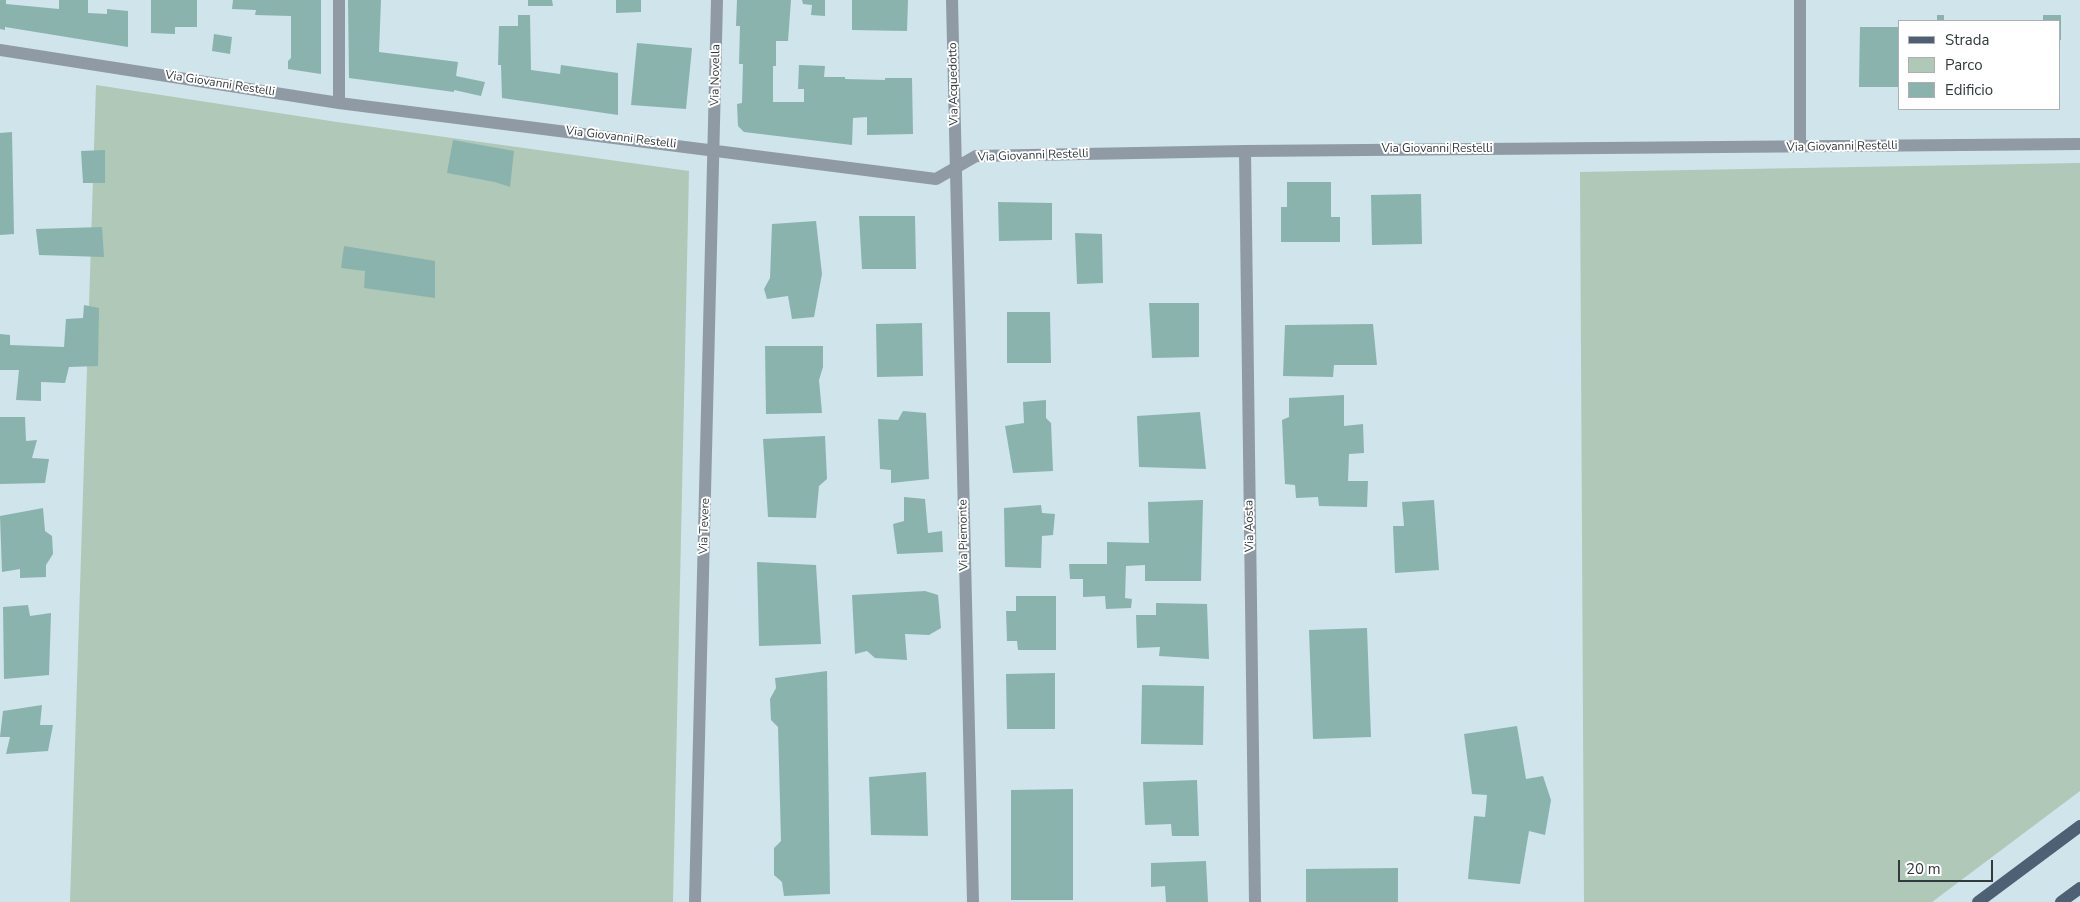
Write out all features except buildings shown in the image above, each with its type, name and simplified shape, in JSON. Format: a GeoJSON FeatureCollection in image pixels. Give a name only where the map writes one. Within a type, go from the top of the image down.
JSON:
{"type":"FeatureCollection","features":[{"type":"Feature","properties":{"kind":"main road"},"geometry":{"type":"LineString","coordinates":[[1978,902],[2080,826]]}},
{"type":"Feature","properties":{"kind":"main road"},"geometry":{"type":"LineString","coordinates":[[2061,902],[2080,888]]}},
{"type":"Feature","properties":{"kind":"street"},"geometry":{"type":"LineString","coordinates":[[339,0],[339,103]]}},
{"type":"Feature","properties":{"kind":"street","name":"Via Novella"},"geometry":{"type":"LineString","coordinates":[[715,150],[718,0]]}},
{"type":"Feature","properties":{"kind":"street","name":"Via Acquedotto"},"geometry":{"type":"LineString","coordinates":[[952,0],[956,167]]}},
{"type":"Feature","properties":{"kind":"street"},"geometry":{"type":"LineString","coordinates":[[1800,0],[1800,147]]}},
{"type":"Feature","properties":{"kind":"street","name":"Via Giovanni Restelli"},"geometry":{"type":"LineString","coordinates":[[0,50],[339,103],[936,179],[976,156],[1245,151],[2080,144]]}},
{"type":"Feature","properties":{"kind":"street","name":"Via Tevere"},"geometry":{"type":"LineString","coordinates":[[695,902],[715,150]]}},
{"type":"Feature","properties":{"kind":"street","name":"Via Aosta"},"geometry":{"type":"LineString","coordinates":[[1245,151],[1255,902]]}},
{"type":"Feature","properties":{"kind":"street","name":"Via Piemonte"},"geometry":{"type":"LineString","coordinates":[[956,167],[973,902]]}},
{"type":"Feature","properties":{"kind":"green space"},"geometry":{"type":"Polygon","coordinates":[[[96,85],[337,122],[689,171],[673,902],[70,902],[96,85]]]}},
{"type":"Feature","properties":{"kind":"green space"},"geometry":{"type":"Polygon","coordinates":[[[2080,163],[2080,791],[1932,902],[1584,902],[1580,172],[2080,163]]]}}]}
